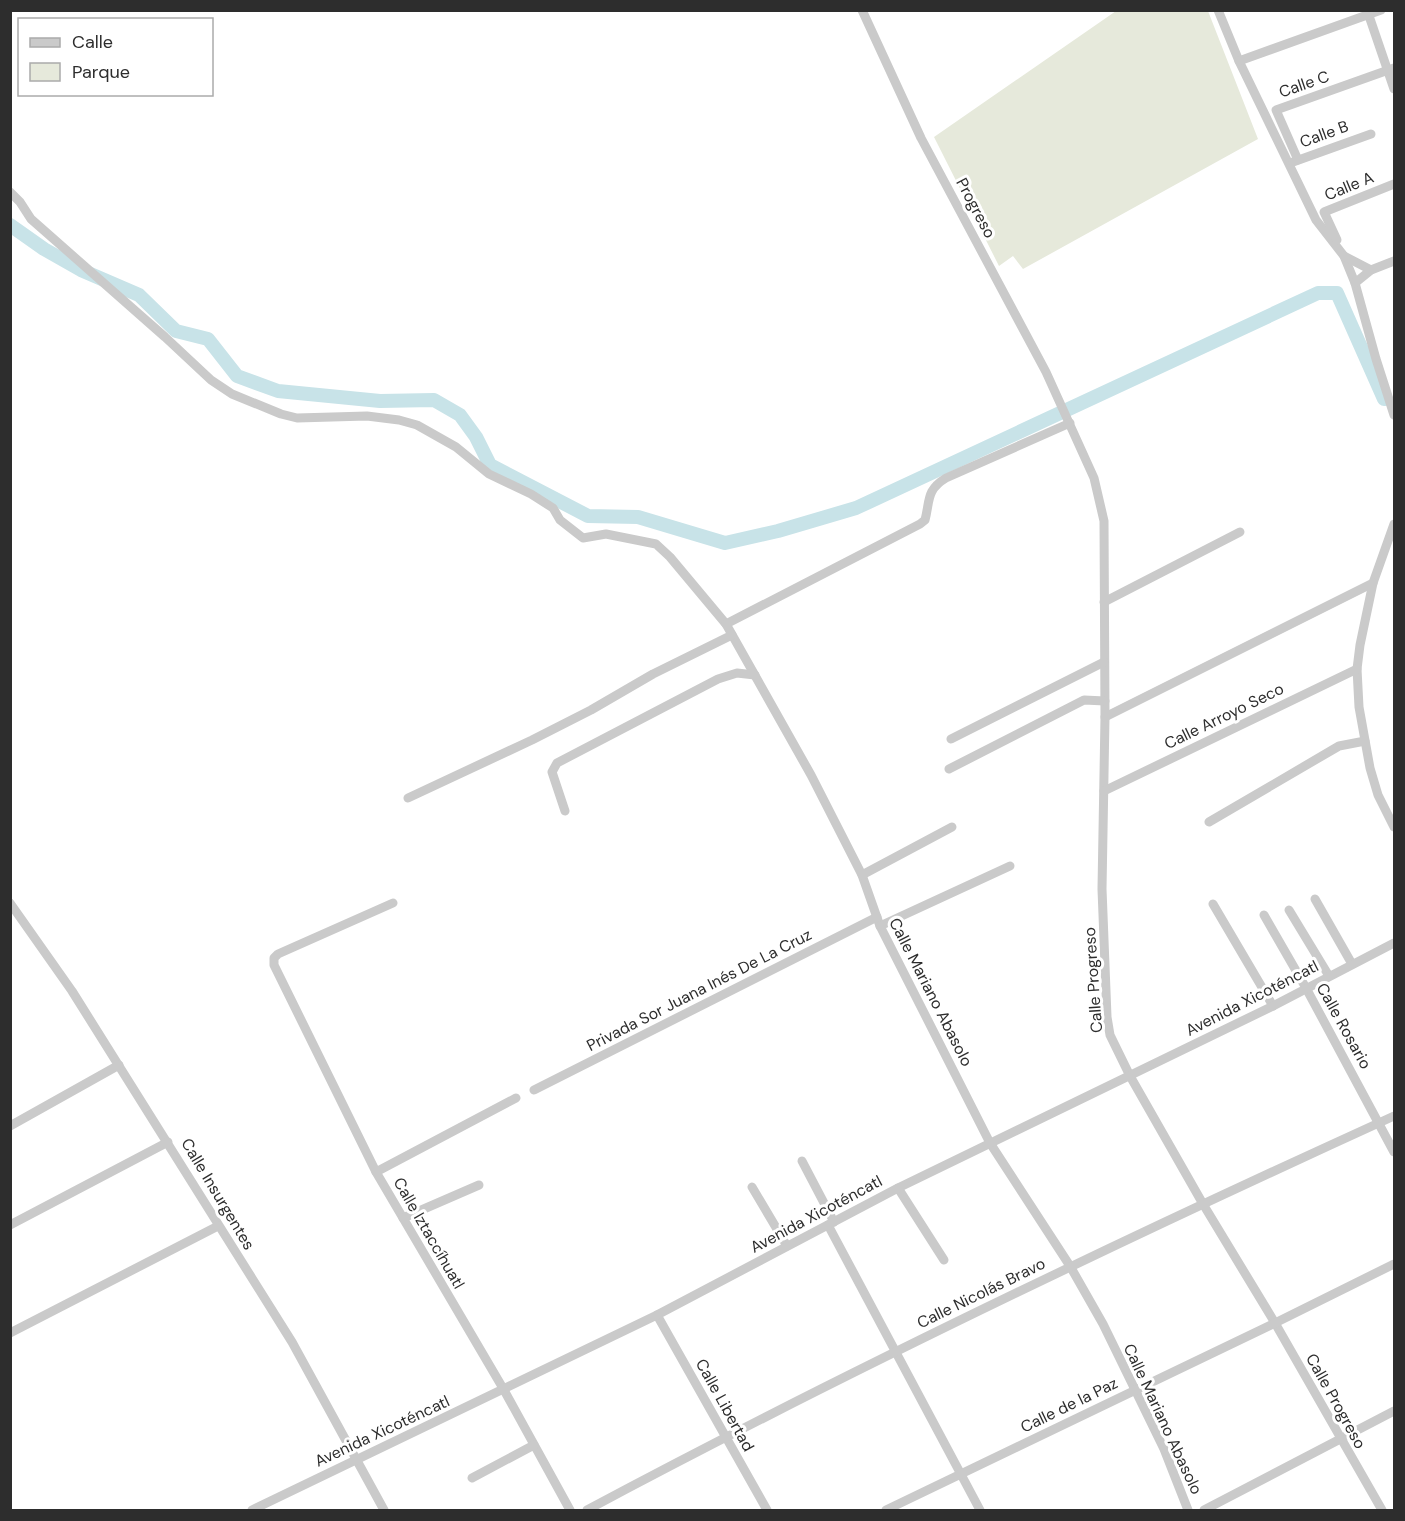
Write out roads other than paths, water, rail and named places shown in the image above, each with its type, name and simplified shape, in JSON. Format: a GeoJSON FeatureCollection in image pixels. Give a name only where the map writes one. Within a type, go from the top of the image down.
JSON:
{"type":"FeatureCollection","features":[{"type":"Feature","properties":{"kind":"street","name":"Progreso"},"geometry":{"type":"LineString","coordinates":[[862,10],[921,138],[1046,372],[1069,421]]}},
{"type":"Feature","properties":{"kind":"street"},"geometry":{"type":"LineString","coordinates":[[1218,10],[1239,61],[1316,220],[1343,255],[1355,283],[1376,359],[1395,415]]}},
{"type":"Feature","properties":{"kind":"street"},"geometry":{"type":"LineString","coordinates":[[1239,61],[1367,13],[1381,10]]}},
{"type":"Feature","properties":{"kind":"street"},"geometry":{"type":"LineString","coordinates":[[1367,13],[1391,69],[1395,89]]}},
{"type":"Feature","properties":{"kind":"street","name":"Calle C"},"geometry":{"type":"LineString","coordinates":[[1298,160],[1276,110],[1391,69]]}},
{"type":"Feature","properties":{"kind":"street","name":"Calle B"},"geometry":{"type":"LineString","coordinates":[[1288,163],[1371,134]]}},
{"type":"Feature","properties":{"kind":"street","name":"Calle A"},"geometry":{"type":"LineString","coordinates":[[1343,255],[1324,212],[1395,184]]}},
{"type":"Feature","properties":{"kind":"street","name":"Calle Mariano Abasolo"},"geometry":{"type":"LineString","coordinates":[[10,192],[31,219],[211,380],[232,394],[297,418],[367,416],[417,425],[456,447],[489,474],[531,494],[553,508],[560,520],[575,534],[583,538],[606,534],[656,544],[670,557],[726,624],[811,776],[862,875],[880,926],[990,1143],[1070,1266],[1103,1324],[1164,1449],[1188,1510]]}},
{"type":"Feature","properties":{"kind":"street"},"geometry":{"type":"LineString","coordinates":[[1343,255],[1371,270]]}},
{"type":"Feature","properties":{"kind":"street"},"geometry":{"type":"LineString","coordinates":[[1355,283],[1371,270],[1395,261]]}},
{"type":"Feature","properties":{"kind":"street"},"geometry":{"type":"LineString","coordinates":[[726,624],[920,524],[925,520],[928,499],[934,489],[946,478],[1069,421]]}},
{"type":"Feature","properties":{"kind":"street","name":"Calle Progreso"},"geometry":{"type":"LineString","coordinates":[[1069,421],[1095,478],[1104,521],[1105,717],[1102,889],[1107,1017],[1110,1035],[1130,1076],[1203,1204],[1275,1323],[1382,1510]]}},
{"type":"Feature","properties":{"kind":"street"},"geometry":{"type":"LineString","coordinates":[[1395,524],[1373,583],[1360,645],[1358,669],[1359,707],[1365,741],[1378,795],[1395,827]]}},
{"type":"Feature","properties":{"kind":"street"},"geometry":{"type":"LineString","coordinates":[[1104,602],[1240,532]]}},
{"type":"Feature","properties":{"kind":"street"},"geometry":{"type":"LineString","coordinates":[[1105,717],[1373,583]]}},
{"type":"Feature","properties":{"kind":"street"},"geometry":{"type":"LineString","coordinates":[[408,798],[532,740],[653,674],[732,635]]}},
{"type":"Feature","properties":{"kind":"street"},"geometry":{"type":"LineString","coordinates":[[951,739],[1104,662]]}},
{"type":"Feature","properties":{"kind":"street","name":"Calle Arroyo Seco"},"geometry":{"type":"LineString","coordinates":[[1104,791],[1358,669]]}},
{"type":"Feature","properties":{"kind":"street"},"geometry":{"type":"LineString","coordinates":[[566,811],[552,772],[557,763],[718,679],[737,672],[754,675]]}},
{"type":"Feature","properties":{"kind":"street"},"geometry":{"type":"LineString","coordinates":[[949,769],[1084,700],[1105,701]]}},
{"type":"Feature","properties":{"kind":"street"},"geometry":{"type":"LineString","coordinates":[[1209,822],[1339,746],[1365,741]]}},
{"type":"Feature","properties":{"kind":"street"},"geometry":{"type":"LineString","coordinates":[[862,875],[952,827]]}},
{"type":"Feature","properties":{"kind":"street"},"geometry":{"type":"LineString","coordinates":[[880,926],[1010,866]]}},
{"type":"Feature","properties":{"kind":"street"},"geometry":{"type":"LineString","coordinates":[[1315,899],[1352,964]]}},
{"type":"Feature","properties":{"kind":"street","name":"Calle Insurgentes"},"geometry":{"type":"LineString","coordinates":[[10,903],[72,991],[292,1342],[384,1510]]}},
{"type":"Feature","properties":{"kind":"street","name":"Calle Iztaccíhuatl"},"geometry":{"type":"LineString","coordinates":[[393,903],[278,954],[274,958],[274,965],[376,1172],[504,1390],[570,1510]]}},
{"type":"Feature","properties":{"kind":"street"},"geometry":{"type":"LineString","coordinates":[[1213,904],[1273,1006]]}},
{"type":"Feature","properties":{"kind":"street"},"geometry":{"type":"LineString","coordinates":[[1289,910],[1329,976]]}},
{"type":"Feature","properties":{"kind":"street","name":"Calle Rosario"},"geometry":{"type":"LineString","coordinates":[[1264,915],[1395,1152]]}},
{"type":"Feature","properties":{"kind":"street","name":"Privada Sor Juana Inés De La Cruz"},"geometry":{"type":"LineString","coordinates":[[534,1090],[877,917]]}},
{"type":"Feature","properties":{"kind":"street","name":"Avenida Xicoténcatl"},"geometry":{"type":"LineString","coordinates":[[252,1510],[657,1315],[898,1188],[1273,1006],[1395,943]]}},
{"type":"Feature","properties":{"kind":"street"},"geometry":{"type":"LineString","coordinates":[[10,1126],[119,1065]]}},
{"type":"Feature","properties":{"kind":"street"},"geometry":{"type":"LineString","coordinates":[[376,1172],[516,1098]]}},
{"type":"Feature","properties":{"kind":"street","name":"Calle Nicolás Bravo"},"geometry":{"type":"LineString","coordinates":[[587,1510],[725,1436],[1070,1266],[1395,1116]]}},
{"type":"Feature","properties":{"kind":"street"},"geometry":{"type":"LineString","coordinates":[[10,1225],[168,1142]]}},
{"type":"Feature","properties":{"kind":"street"},"geometry":{"type":"LineString","coordinates":[[802,1161],[895,1352],[980,1510]]}},
{"type":"Feature","properties":{"kind":"street"},"geometry":{"type":"LineString","coordinates":[[403,1218],[479,1185]]}},
{"type":"Feature","properties":{"kind":"street"},"geometry":{"type":"LineString","coordinates":[[752,1187],[787,1246]]}},
{"type":"Feature","properties":{"kind":"street"},"geometry":{"type":"LineString","coordinates":[[898,1188],[944,1260]]}},
{"type":"Feature","properties":{"kind":"street"},"geometry":{"type":"LineString","coordinates":[[10,1333],[218,1226]]}},
{"type":"Feature","properties":{"kind":"street","name":"Calle de la Paz"},"geometry":{"type":"LineString","coordinates":[[886,1510],[1395,1263]]}},
{"type":"Feature","properties":{"kind":"street","name":"Calle Libertad"},"geometry":{"type":"LineString","coordinates":[[657,1315],[767,1510]]}},
{"type":"Feature","properties":{"kind":"street"},"geometry":{"type":"LineString","coordinates":[[1204,1510],[1395,1411]]}},
{"type":"Feature","properties":{"kind":"street"},"geometry":{"type":"LineString","coordinates":[[472,1478],[534,1445]]}},
{"type":"Feature","properties":{"kind":"waterway"},"geometry":{"type":"LineString","coordinates":[[10,225],[44,249],[81,270],[139,295],[176,331],[208,339],[237,376],[278,391],[380,401],[434,400],[460,415],[476,437],[490,465],[588,516],[638,517],[725,543],[778,531],[856,508],[1318,293],[1337,293],[1384,399]]}}]}
